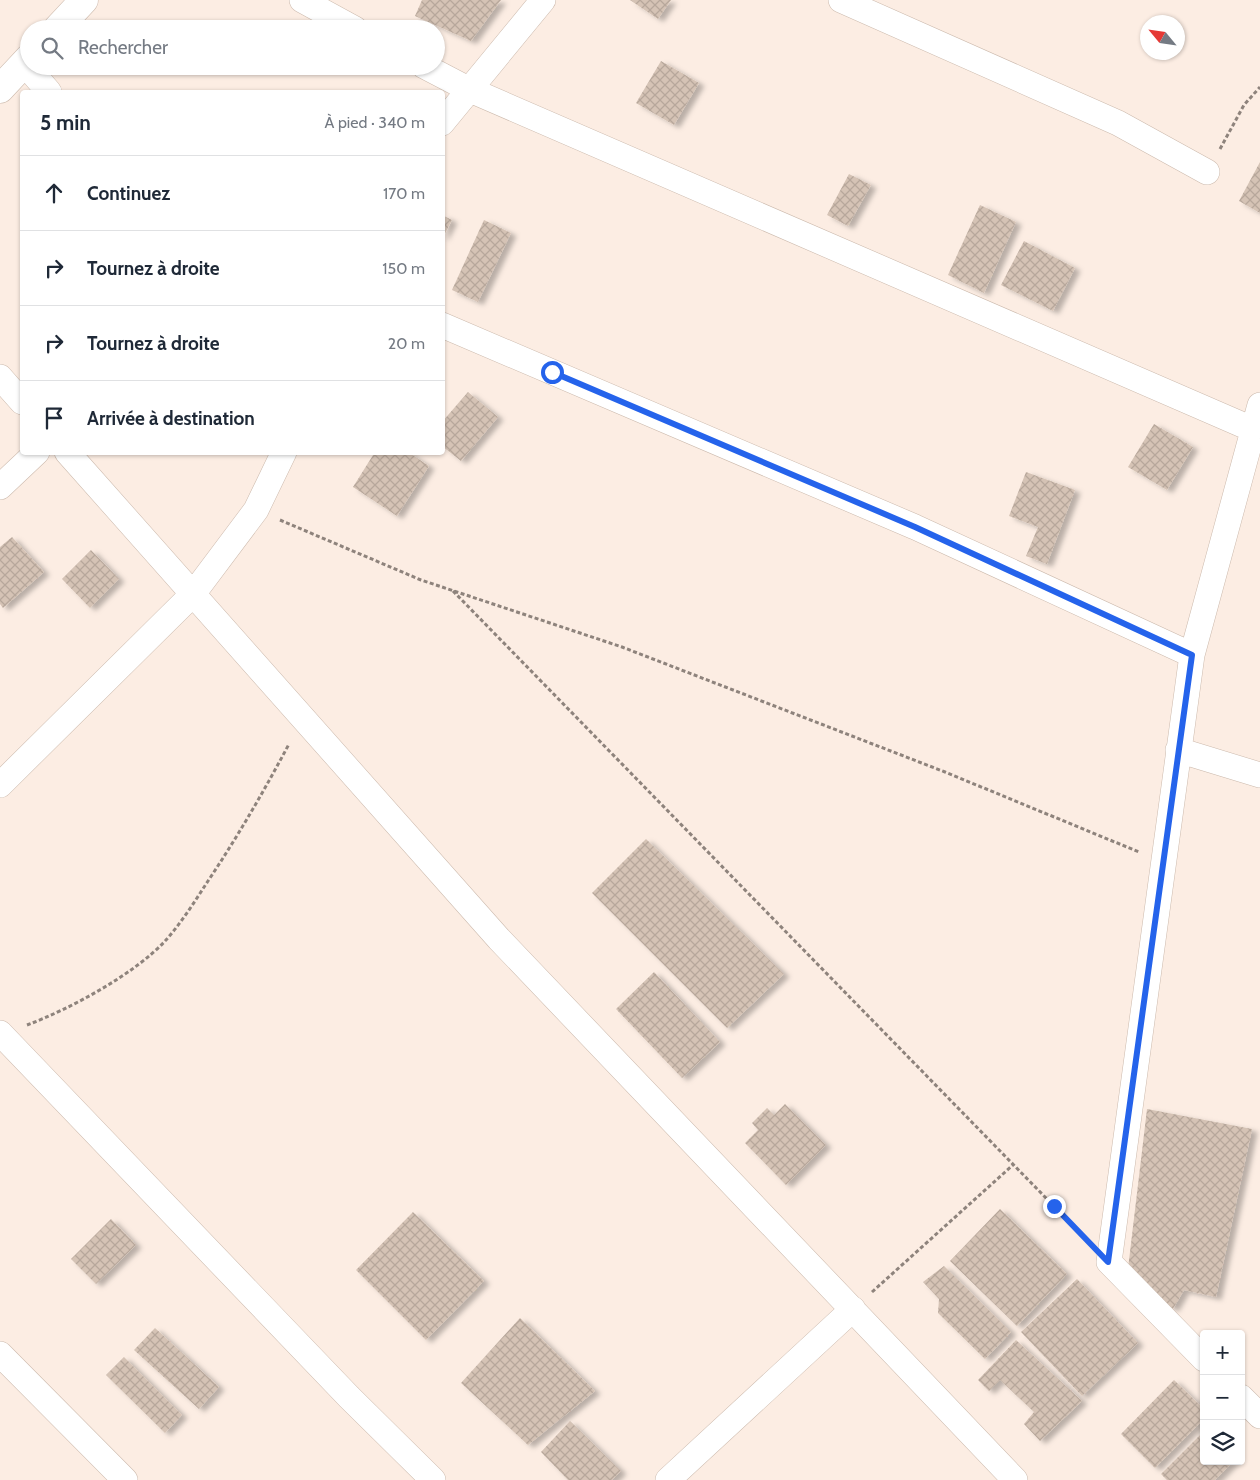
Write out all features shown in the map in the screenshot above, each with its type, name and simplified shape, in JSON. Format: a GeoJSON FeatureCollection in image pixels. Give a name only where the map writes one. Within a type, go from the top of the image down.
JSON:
{"type":"FeatureCollection","features":[{"type":"Feature","properties":{"kind":"main road"},"geometry":{"type":"LineString","coordinates":[[65,20],[84,0]]}},
{"type":"Feature","properties":{"kind":"main road"},"geometry":{"type":"LineString","coordinates":[[0,89],[20,68]]}},
{"type":"Feature","properties":{"kind":"street"},"geometry":{"type":"LineString","coordinates":[[302,0],[339,20]]}},
{"type":"Feature","properties":{"kind":"street"},"geometry":{"type":"LineString","coordinates":[[445,119],[543,0]]}},
{"type":"Feature","properties":{"kind":"street"},"geometry":{"type":"LineString","coordinates":[[841,0],[1118,123],[1207,172]]}},
{"type":"Feature","properties":{"kind":"street"},"geometry":{"type":"LineString","coordinates":[[37,75],[48,90]]}},
{"type":"Feature","properties":{"kind":"street"},"geometry":{"type":"LineString","coordinates":[[441,75],[468,89],[1252,429]]}},
{"type":"Feature","properties":{"kind":"street"},"geometry":{"type":"LineString","coordinates":[[445,326],[915,527],[1192,655]]}},
{"type":"Feature","properties":{"kind":"street"},"geometry":{"type":"LineString","coordinates":[[0,377],[20,400]]}},
{"type":"Feature","properties":{"kind":"street"},"geometry":{"type":"LineString","coordinates":[[1200,1355],[1108,1262],[1192,655],[1260,404]]}},
{"type":"Feature","properties":{"kind":"street"},"geometry":{"type":"LineString","coordinates":[[0,487],[34,455]]}},
{"type":"Feature","properties":{"kind":"street"},"geometry":{"type":"LineString","coordinates":[[70,455],[499,939],[1015,1480]]}},
{"type":"Feature","properties":{"kind":"street"},"geometry":{"type":"LineString","coordinates":[[0,785],[193,594],[256,510],[283,455]]}},
{"type":"Feature","properties":{"kind":"street"},"geometry":{"type":"LineString","coordinates":[[1178,750],[1260,775]]}},
{"type":"Feature","properties":{"kind":"street"},"geometry":{"type":"LineString","coordinates":[[0,1034],[349,1397],[433,1480]]}},
{"type":"Feature","properties":{"kind":"street"},"geometry":{"type":"LineString","coordinates":[[668,1480],[852,1309]]}},
{"type":"Feature","properties":{"kind":"street"},"geometry":{"type":"LineString","coordinates":[[0,1354],[125,1480]]}},
{"type":"Feature","properties":{"kind":"street"},"geometry":{"type":"LineString","coordinates":[[1245,1401],[1260,1416]]}},
{"type":"Feature","properties":{"kind":"path"},"geometry":{"type":"LineString","coordinates":[[1207,172],[1244,105],[1260,87]]}},
{"type":"Feature","properties":{"kind":"path"},"geometry":{"type":"LineString","coordinates":[[256,510],[421,580],[622,646],[945,772],[1163,862]]}},
{"type":"Feature","properties":{"kind":"path"},"geometry":{"type":"LineString","coordinates":[[452,590],[1108,1262]]}},
{"type":"Feature","properties":{"kind":"path"},"geometry":{"type":"LineString","coordinates":[[0,1034],[44,1019],[114,983],[165,941],[182,921],[249,818],[303,719]]}},
{"type":"Feature","properties":{"kind":"path"},"geometry":{"type":"LineString","coordinates":[[852,1309],[1014,1164]]}},
{"type":"Feature","properties":{"kind":"building"},"geometry":{"type":"Polygon","coordinates":[[[422,0],[501,0],[471,41],[445,29],[445,20],[424,20],[415,16],[422,0]]]}},
{"type":"Feature","properties":{"kind":"building"},"geometry":{"type":"Polygon","coordinates":[[[630,0],[671,0],[658,19],[630,0]]]}},
{"type":"Feature","properties":{"kind":"building"},"geometry":{"type":"Polygon","coordinates":[[[661,61],[699,83],[674,125],[636,103],[661,61]]]}},
{"type":"Feature","properties":{"kind":"building"},"geometry":{"type":"Polygon","coordinates":[[[1260,162],[1260,213],[1239,201],[1260,162]]]}},
{"type":"Feature","properties":{"kind":"building"},"geometry":{"type":"Polygon","coordinates":[[[849,174],[871,185],[848,226],[827,215],[849,174]]]}},
{"type":"Feature","properties":{"kind":"building"},"geometry":{"type":"Polygon","coordinates":[[[980,205],[1016,222],[984,293],[948,275],[980,205]]]}},
{"type":"Feature","properties":{"kind":"building"},"geometry":{"type":"Polygon","coordinates":[[[445,216],[452,220],[445,233],[445,216]]]}},
{"type":"Feature","properties":{"kind":"building"},"geometry":{"type":"Polygon","coordinates":[[[484,220],[511,233],[478,302],[452,290],[484,220]]]}},
{"type":"Feature","properties":{"kind":"building"},"geometry":{"type":"Polygon","coordinates":[[[1024,241],[1075,268],[1053,311],[1001,285],[1024,241]]]}},
{"type":"Feature","properties":{"kind":"building"},"geometry":{"type":"Polygon","coordinates":[[[468,392],[498,417],[461,461],[445,448],[445,419],[468,392]]]}},
{"type":"Feature","properties":{"kind":"building"},"geometry":{"type":"Polygon","coordinates":[[[1154,424],[1193,447],[1167,490],[1128,467],[1154,424]]]}},
{"type":"Feature","properties":{"kind":"building"},"geometry":{"type":"Polygon","coordinates":[[[373,455],[412,455],[429,466],[397,516],[353,487],[373,455]]]}},
{"type":"Feature","properties":{"kind":"building"},"geometry":{"type":"Polygon","coordinates":[[[1026,472],[1075,490],[1047,564],[1026,556],[1038,527],[1009,516],[1026,472]]]}},
{"type":"Feature","properties":{"kind":"building"},"geometry":{"type":"Polygon","coordinates":[[[12,537],[44,572],[3,608],[0,604],[0,547],[12,537]]]}},
{"type":"Feature","properties":{"kind":"building"},"geometry":{"type":"Polygon","coordinates":[[[91,550],[119,579],[90,608],[62,579],[91,550]]]}},
{"type":"Feature","properties":{"kind":"building"},"geometry":{"type":"Polygon","coordinates":[[[646,839],[784,974],[727,1028],[592,893],[646,839]]]}},
{"type":"Feature","properties":{"kind":"building"},"geometry":{"type":"Polygon","coordinates":[[[654,972],[720,1042],[682,1078],[616,1009],[654,972]]]}},
{"type":"Feature","properties":{"kind":"building"},"geometry":{"type":"Polygon","coordinates":[[[785,1104],[826,1145],[786,1185],[745,1143],[758,1130],[752,1123],[767,1108],[774,1115],[785,1104]]]}},
{"type":"Feature","properties":{"kind":"building"},"geometry":{"type":"Polygon","coordinates":[[[1147,1109],[1252,1129],[1216,1297],[1184,1290],[1173,1309],[1127,1277],[1147,1109]]]}},
{"type":"Feature","properties":{"kind":"building"},"geometry":{"type":"Polygon","coordinates":[[[1000,1209],[1067,1274],[1017,1326],[950,1261],[1000,1209]]]}},
{"type":"Feature","properties":{"kind":"building"},"geometry":{"type":"Polygon","coordinates":[[[413,1212],[484,1281],[426,1340],[356,1270],[413,1212]]]}},
{"type":"Feature","properties":{"kind":"building"},"geometry":{"type":"Polygon","coordinates":[[[111,1219],[136,1245],[96,1284],[71,1259],[111,1219]]]}},
{"type":"Feature","properties":{"kind":"building"},"geometry":{"type":"Polygon","coordinates":[[[944,1266],[1011,1332],[985,1359],[938,1313],[939,1299],[923,1282],[944,1266]]]}},
{"type":"Feature","properties":{"kind":"building"},"geometry":{"type":"Polygon","coordinates":[[[1077,1279],[1138,1343],[1082,1396],[1021,1332],[1077,1279]]]}},
{"type":"Feature","properties":{"kind":"building"},"geometry":{"type":"Polygon","coordinates":[[[520,1318],[595,1391],[528,1445],[461,1383],[520,1318]]]}},
{"type":"Feature","properties":{"kind":"building"},"geometry":{"type":"Polygon","coordinates":[[[155,1328],[219,1387],[199,1409],[134,1350],[155,1328]]]}},
{"type":"Feature","properties":{"kind":"building"},"geometry":{"type":"Polygon","coordinates":[[[1016,1340],[1082,1401],[1040,1441],[1024,1424],[1034,1412],[1000,1380],[989,1391],[978,1380],[1016,1340]]]}},
{"type":"Feature","properties":{"kind":"building"},"geometry":{"type":"Polygon","coordinates":[[[124,1357],[182,1415],[165,1433],[106,1375],[124,1357]]]}},
{"type":"Feature","properties":{"kind":"building"},"geometry":{"type":"Polygon","coordinates":[[[1174,1380],[1200,1405],[1200,1423],[1155,1468],[1121,1434],[1174,1380]]]}},
{"type":"Feature","properties":{"kind":"building"},"geometry":{"type":"Polygon","coordinates":[[[570,1421],[621,1471],[612,1480],[568,1480],[541,1452],[570,1421]]]}},
{"type":"Feature","properties":{"kind":"building"},"geometry":{"type":"Polygon","coordinates":[[[1200,1435],[1200,1465],[1230,1465],[1215,1480],[1167,1480],[1161,1474],[1200,1435]]]}},
{"type":"Feature","properties":{"kind":"route"},"geometry":{"type":"LineString","coordinates":[[552,372],[915,527],[1192,655],[1108,1262],[1054,1206]]}}]}
